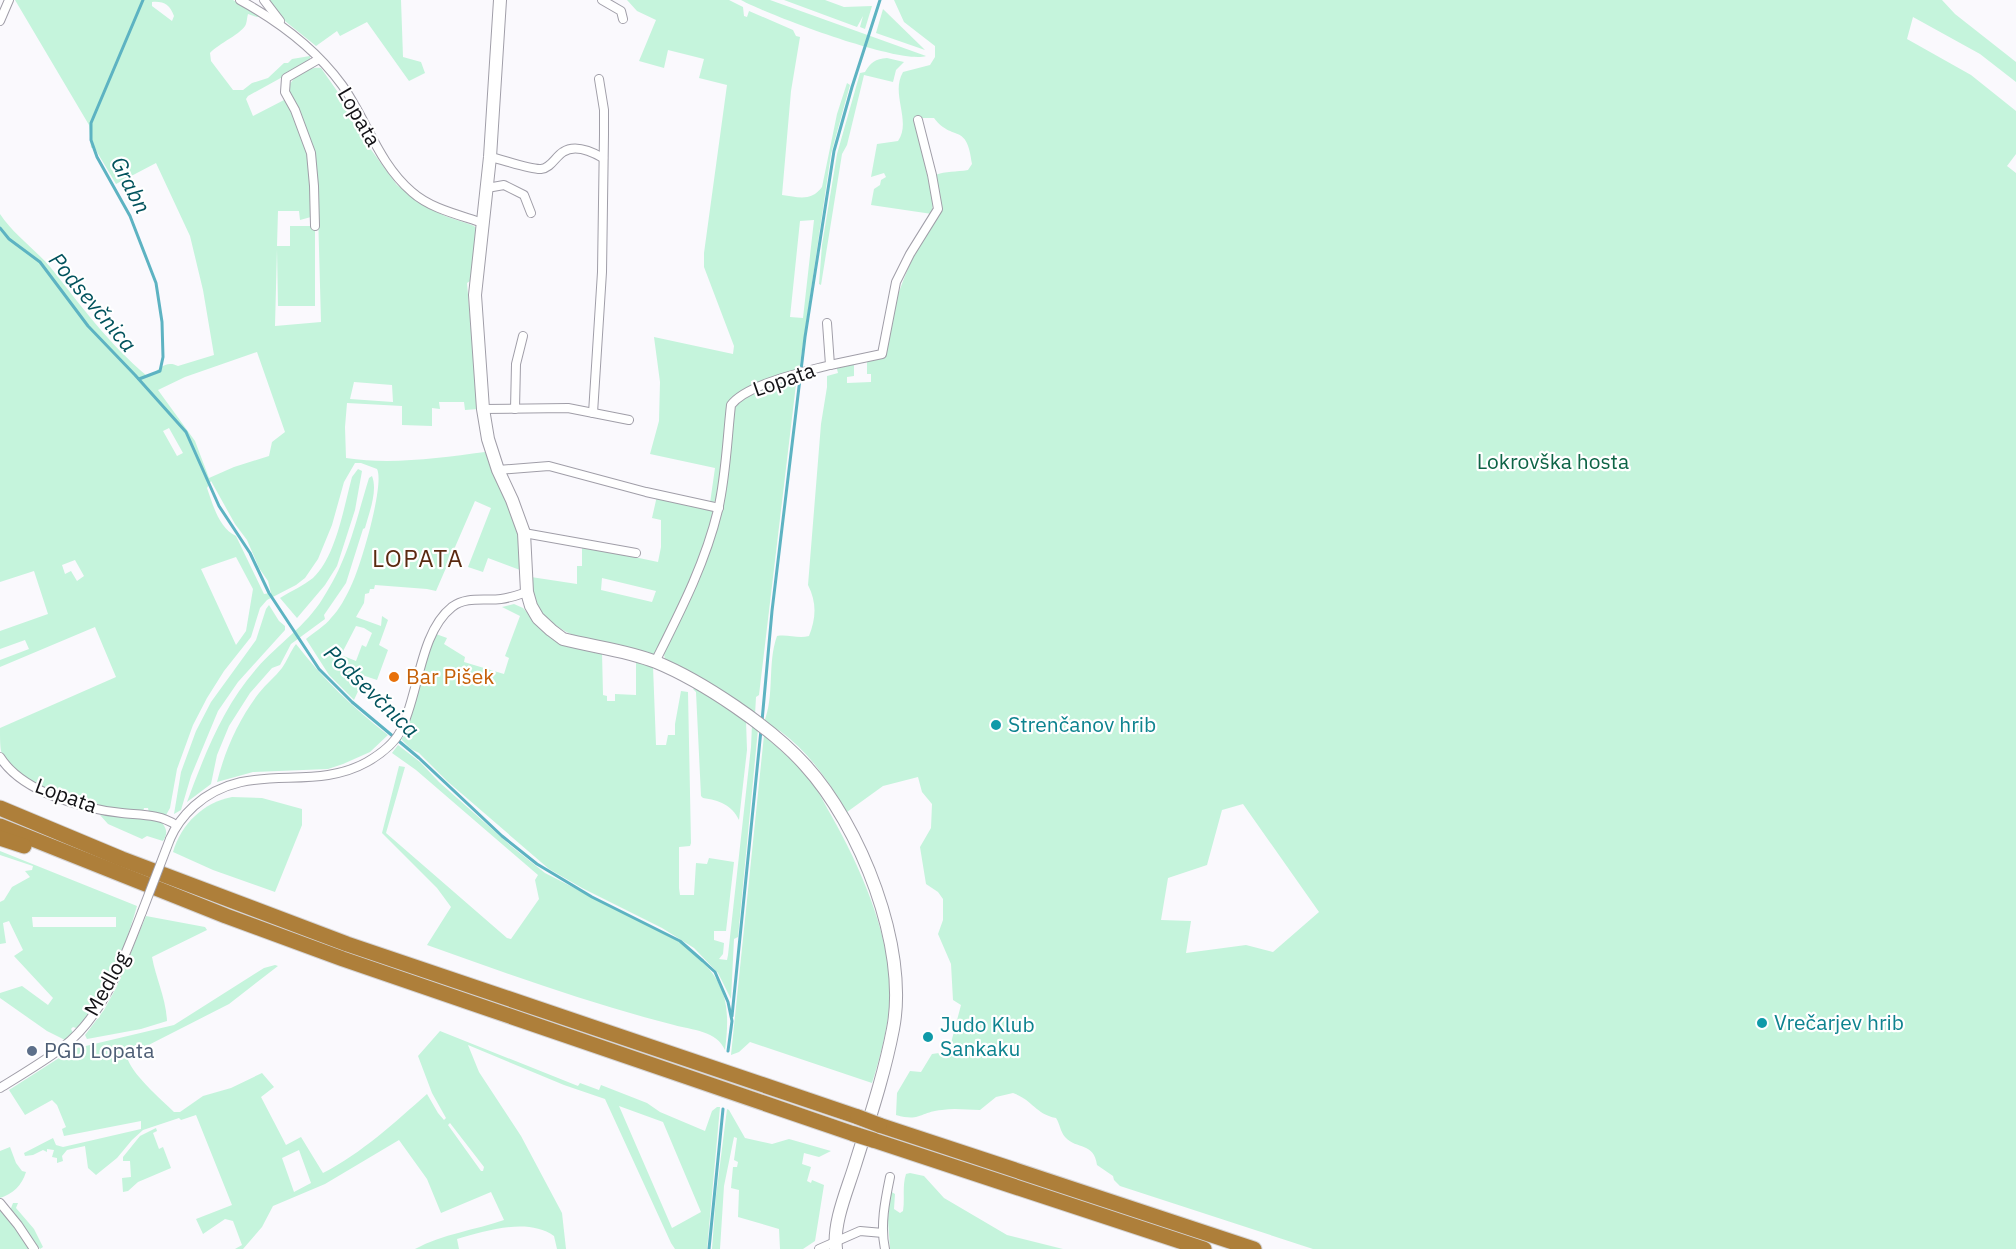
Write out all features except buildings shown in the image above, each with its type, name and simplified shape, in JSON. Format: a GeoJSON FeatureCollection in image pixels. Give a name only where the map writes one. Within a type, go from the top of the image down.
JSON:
{"type":"FeatureCollection","features":[{"type":"Feature","properties":{"kind":"highway"},"geometry":{"type":"LineString","coordinates":[[0,808],[122,859],[347,944],[879,1125],[1254,1249]]}},
{"type":"Feature","properties":{"kind":"highway"},"geometry":{"type":"LineString","coordinates":[[0,826],[343,959],[854,1134],[1204,1249]]}},
{"type":"Feature","properties":{"kind":"highway"},"geometry":{"type":"LineString","coordinates":[[0,838],[78,866],[102,867]]}},
{"type":"Feature","properties":{"kind":"street"},"geometry":{"type":"LineString","coordinates":[[0,21],[9,0]]}},
{"type":"Feature","properties":{"kind":"street","name":"Lopata"},"geometry":{"type":"LineString","coordinates":[[240,0],[266,14],[320,59],[342,85],[377,148],[402,183],[413,194],[429,203],[483,223]]}},
{"type":"Feature","properties":{"kind":"street"},"geometry":{"type":"LineString","coordinates":[[264,0],[287,30]]}},
{"type":"Feature","properties":{"kind":"street"},"geometry":{"type":"LineString","coordinates":[[500,0],[490,157],[475,295],[483,409],[488,439],[524,533],[527,592],[531,606],[538,618],[563,639],[655,662],[692,680],[732,705],[765,730],[805,764],[831,800],[858,845],[879,901],[895,969],[894,1027],[884,1072],[846,1193],[836,1246]]}},
{"type":"Feature","properties":{"kind":"street"},"geometry":{"type":"LineString","coordinates":[[602,0],[621,11],[623,19]]}},
{"type":"Feature","properties":{"kind":"street"},"geometry":{"type":"LineString","coordinates":[[315,226],[311,153],[296,110],[285,92],[286,78],[320,59]]}},
{"type":"Feature","properties":{"kind":"street"},"geometry":{"type":"LineString","coordinates":[[593,413],[602,272],[604,110],[599,79]]}},
{"type":"Feature","properties":{"kind":"street"},"geometry":{"type":"LineString","coordinates":[[830,365],[882,354],[896,282],[910,254],[938,209],[918,120]]}},
{"type":"Feature","properties":{"kind":"street"},"geometry":{"type":"LineString","coordinates":[[490,157],[539,170],[547,167],[564,151],[579,148],[603,158]]}},
{"type":"Feature","properties":{"kind":"street"},"geometry":{"type":"LineString","coordinates":[[487,188],[504,185],[524,195],[531,213]]}},
{"type":"Feature","properties":{"kind":"street","name":"Lopata"},"geometry":{"type":"LineString","coordinates":[[655,662],[693,586],[708,544],[718,508],[731,405],[745,393],[785,377],[830,365],[827,323]]}},
{"type":"Feature","properties":{"kind":"street"},"geometry":{"type":"LineString","coordinates":[[515,409],[516,364],[523,336]]}},
{"type":"Feature","properties":{"kind":"street"},"geometry":{"type":"LineString","coordinates":[[483,409],[568,408],[629,420]]}},
{"type":"Feature","properties":{"kind":"street"},"geometry":{"type":"LineString","coordinates":[[498,470],[549,466],[718,508]]}},
{"type":"Feature","properties":{"kind":"street"},"geometry":{"type":"LineString","coordinates":[[524,533],[636,553]]}},
{"type":"Feature","properties":{"kind":"street"},"geometry":{"type":"LineString","coordinates":[[176,825],[202,800],[224,786],[252,780],[317,777],[360,766],[376,756],[400,733],[428,645],[439,623],[453,606],[468,600],[513,597],[527,592]]}},
{"type":"Feature","properties":{"kind":"street","name":"Lopata"},"geometry":{"type":"LineString","coordinates":[[0,757],[16,776],[29,784],[78,805],[159,817],[176,825]]}},
{"type":"Feature","properties":{"kind":"street","name":"Medlog"},"geometry":{"type":"LineString","coordinates":[[0,1088],[64,1046],[102,1003],[114,981],[176,825]]}},
{"type":"Feature","properties":{"kind":"street"},"geometry":{"type":"LineString","coordinates":[[885,1249],[883,1233],[890,1177]]}},
{"type":"Feature","properties":{"kind":"street"},"geometry":{"type":"LineString","coordinates":[[0,1203],[34,1249]]}},
{"type":"Feature","properties":{"kind":"street"},"geometry":{"type":"LineString","coordinates":[[819,1249],[836,1246],[860,1231],[883,1233]]}},
{"type":"Feature","properties":{"kind":"green space"},"geometry":{"type":"Polygon","coordinates":[[[15,0],[233,0],[261,16],[248,14],[244,27],[210,53],[211,61],[233,90],[243,90],[252,83],[268,78],[284,63],[292,59],[310,56],[306,64],[246,99],[253,116],[286,99],[300,130],[309,170],[311,217],[300,220],[299,211],[278,211],[277,246],[290,246],[290,226],[315,226],[315,306],[278,306],[277,249],[275,326],[321,322],[317,176],[308,133],[288,89],[301,73],[321,68],[344,101],[345,109],[361,136],[397,185],[424,205],[445,216],[472,225],[477,228],[478,233],[470,281],[467,283],[478,409],[465,410],[464,402],[439,402],[440,409],[432,408],[432,426],[402,425],[402,406],[347,403],[346,458],[398,461],[485,452],[513,517],[519,537],[520,570],[488,558],[483,572],[468,567],[491,508],[475,501],[436,591],[375,585],[374,589],[370,589],[369,593],[365,594],[364,603],[356,617],[381,626],[382,616],[388,620],[379,645],[388,650],[377,680],[365,676],[354,700],[329,675],[306,639],[326,624],[340,607],[355,577],[365,545],[375,508],[379,478],[377,469],[355,463],[344,482],[332,525],[318,559],[305,578],[267,600],[260,608],[251,637],[224,671],[207,698],[193,725],[177,769],[170,808],[166,815],[149,813],[148,808],[144,808],[143,812],[85,803],[43,788],[25,778],[10,765],[1,751],[0,728],[116,677],[95,627],[0,667],[0,660],[29,649],[25,640],[0,649],[0,631],[48,614],[34,571],[0,582],[0,214],[51,268],[108,338],[147,376],[151,376],[167,364],[178,366],[214,355],[203,290],[190,236],[156,163],[116,184],[94,147],[91,148],[89,125],[15,0]],[[152,2],[152,6],[172,21],[174,16],[168,6],[160,2],[152,2]],[[257,352],[185,377],[158,390],[195,441],[209,478],[269,456],[272,442],[285,432],[257,352]],[[354,382],[350,399],[393,402],[392,385],[354,382]],[[169,428],[163,431],[177,456],[183,453],[169,428]],[[211,481],[207,488],[214,509],[225,528],[236,536],[264,594],[271,593],[268,581],[259,568],[247,540],[235,524],[211,481]],[[236,557],[201,569],[236,645],[246,631],[253,589],[236,557]],[[75,560],[62,565],[65,574],[71,571],[77,581],[84,576],[75,560]],[[356,626],[341,655],[356,661],[362,645],[366,647],[372,633],[356,626]]]}},
{"type":"Feature","properties":{"kind":"green space"},"geometry":{"type":"Polygon","coordinates":[[[267,0],[401,0],[403,57],[421,62],[425,73],[409,81],[367,22],[340,36],[337,31],[316,46],[275,13],[267,0]]]}},
{"type":"Feature","properties":{"kind":"green space"},"geometry":{"type":"Polygon","coordinates":[[[627,0],[729,0],[743,7],[744,16],[747,17],[749,11],[793,30],[796,36],[800,37],[791,91],[782,195],[809,197],[822,187],[837,114],[847,83],[850,85],[831,154],[799,371],[735,396],[717,500],[712,503],[710,503],[715,468],[650,454],[659,421],[660,382],[654,337],[733,354],[734,346],[704,267],[727,85],[699,78],[704,59],[668,50],[664,68],[639,61],[656,20],[637,11],[627,0]],[[814,220],[800,221],[790,317],[803,318],[814,220]]]}},
{"type":"Feature","properties":{"kind":"green space"},"geometry":{"type":"Polygon","coordinates":[[[741,0],[770,0],[926,56],[912,57],[863,46],[805,27],[741,0]]]}},
{"type":"Feature","properties":{"kind":"green space"},"geometry":{"type":"Polygon","coordinates":[[[784,0],[825,0],[844,7],[872,6],[865,29],[860,27],[863,16],[857,27],[784,0]]]}},
{"type":"Feature","properties":{"kind":"green space","name":"Lokrovška hosta"},"geometry":{"type":"Polygon","coordinates":[[[894,0],[1942,0],[1955,14],[2016,62],[2016,82],[1980,54],[1913,17],[1907,39],[1971,75],[2016,111],[2016,154],[2007,166],[2016,173],[2016,1249],[1313,1249],[1120,1186],[1113,1176],[1097,1165],[1089,1149],[1065,1137],[1056,1118],[1043,1113],[1013,1093],[996,1097],[980,1110],[947,1109],[915,1117],[896,1115],[897,1093],[910,1071],[921,1072],[932,1054],[946,1052],[951,1043],[961,1005],[953,1000],[951,964],[938,934],[943,920],[943,899],[938,892],[926,884],[920,847],[931,828],[932,804],[922,792],[918,777],[883,786],[847,812],[826,779],[800,748],[780,731],[764,722],[769,701],[772,657],[777,636],[809,636],[813,623],[814,604],[808,585],[827,376],[838,373],[836,365],[854,362],[854,376],[847,377],[847,383],[871,382],[871,374],[867,374],[867,359],[879,357],[909,265],[938,215],[935,175],[968,170],[972,164],[967,142],[963,137],[947,130],[934,118],[915,118],[933,202],[932,214],[871,205],[874,189],[886,177],[884,173],[871,177],[877,144],[898,141],[902,133],[899,89],[903,72],[930,65],[935,57],[935,46],[904,22],[894,0]],[[1243,804],[1222,810],[1207,865],[1168,878],[1161,920],[1191,921],[1186,953],[1246,945],[1273,952],[1319,912],[1243,804]]]}},
{"type":"Feature","properties":{"kind":"green space"},"geometry":{"type":"Polygon","coordinates":[[[883,9],[923,48],[925,50],[876,33],[883,9]]]}},
{"type":"Feature","properties":{"kind":"green space"},"geometry":{"type":"Polygon","coordinates":[[[887,58],[904,62],[896,70],[893,82],[864,75],[847,145],[842,154],[821,285],[819,284],[822,245],[837,154],[860,73],[865,72],[879,59],[887,58]]]}},
{"type":"Feature","properties":{"kind":"green space"},"geometry":{"type":"Polygon","coordinates":[[[797,376],[755,715],[665,660],[664,654],[710,545],[735,406],[747,395],[797,376]]]}},
{"type":"Feature","properties":{"kind":"green space"},"geometry":{"type":"Polygon","coordinates":[[[358,469],[362,471],[355,510],[337,566],[325,585],[297,618],[280,598],[309,581],[321,569],[333,544],[352,477],[358,469]]]}},
{"type":"Feature","properties":{"kind":"green space"},"geometry":{"type":"Polygon","coordinates":[[[372,476],[374,488],[372,502],[346,583],[324,615],[325,619],[291,644],[280,665],[272,668],[250,693],[229,726],[217,755],[211,784],[187,802],[208,749],[234,699],[265,659],[316,608],[332,583],[345,554],[369,478],[372,476]]]}},
{"type":"Feature","properties":{"kind":"green space"},"geometry":{"type":"Polygon","coordinates":[[[657,496],[713,510],[710,529],[698,567],[654,656],[589,641],[573,635],[546,617],[535,602],[531,577],[577,584],[577,566],[582,566],[582,546],[658,562],[661,547],[661,520],[652,518],[657,496]],[[602,578],[601,590],[652,602],[656,591],[602,578]]]}},
{"type":"Feature","properties":{"kind":"green space"},"geometry":{"type":"Polygon","coordinates":[[[514,604],[523,608],[533,619],[602,652],[603,695],[607,696],[607,701],[615,701],[615,694],[636,695],[636,660],[653,666],[656,745],[666,745],[668,735],[675,735],[681,691],[688,692],[691,843],[690,846],[679,847],[679,888],[680,895],[694,895],[696,863],[707,864],[709,858],[734,862],[726,931],[714,931],[714,940],[724,943],[723,954],[719,959],[727,960],[728,955],[752,724],[758,729],[738,937],[734,939],[731,999],[718,973],[694,948],[662,928],[549,869],[401,739],[404,736],[436,634],[447,638],[444,644],[465,657],[464,662],[504,674],[509,658],[505,656],[520,616],[502,607],[514,604]]]}},
{"type":"Feature","properties":{"kind":"green space"},"geometry":{"type":"Polygon","coordinates":[[[269,605],[285,626],[285,630],[238,682],[218,711],[191,776],[181,810],[174,814],[181,772],[196,731],[211,702],[256,640],[269,605]]]}},
{"type":"Feature","properties":{"kind":"green space"},"geometry":{"type":"Polygon","coordinates":[[[296,644],[339,692],[388,735],[370,752],[328,769],[253,772],[217,782],[224,758],[245,713],[259,693],[282,668],[296,644]]]}},
{"type":"Feature","properties":{"kind":"green space"},"geometry":{"type":"Polygon","coordinates":[[[695,688],[746,720],[747,750],[739,820],[724,804],[701,796],[696,692],[693,689],[695,688]]]}},
{"type":"Feature","properties":{"kind":"green space"},"geometry":{"type":"Polygon","coordinates":[[[764,735],[799,768],[819,793],[853,857],[880,927],[886,951],[890,998],[884,1041],[872,1083],[750,1042],[739,1052],[731,1055],[764,735]]]}},
{"type":"Feature","properties":{"kind":"green space"},"geometry":{"type":"Polygon","coordinates":[[[398,745],[420,762],[439,782],[511,846],[545,873],[680,942],[695,954],[715,977],[721,988],[727,1015],[725,1050],[716,1039],[703,1032],[580,998],[427,945],[451,907],[437,888],[382,833],[399,766],[405,767],[386,833],[507,938],[511,939],[539,899],[535,880],[538,875],[416,770],[392,753],[398,745]]]}},
{"type":"Feature","properties":{"kind":"green space"},"geometry":{"type":"Polygon","coordinates":[[[232,797],[262,798],[302,809],[302,825],[275,892],[213,870],[173,852],[182,832],[195,816],[212,804],[232,797]]]}},
{"type":"Feature","properties":{"kind":"green space"},"geometry":{"type":"Polygon","coordinates":[[[100,815],[159,820],[165,827],[166,835],[163,841],[147,836],[142,839],[108,824],[100,815]]]}},
{"type":"Feature","properties":{"kind":"green space"},"geometry":{"type":"Polygon","coordinates":[[[0,851],[137,906],[121,954],[105,989],[87,1018],[76,1028],[71,1029],[73,1033],[65,1040],[47,1031],[0,998],[0,993],[22,986],[48,1005],[53,998],[14,956],[23,950],[9,921],[3,923],[6,943],[0,944],[0,902],[4,900],[12,887],[30,877],[25,871],[32,870],[33,866],[0,855],[0,851]],[[32,917],[33,927],[116,927],[116,917],[32,917]]]}},
{"type":"Feature","properties":{"kind":"green space"},"geometry":{"type":"Polygon","coordinates":[[[146,916],[205,927],[207,930],[152,957],[165,1004],[167,1021],[141,1029],[87,1039],[85,1035],[104,1010],[116,988],[146,916]]]}},
{"type":"Feature","properties":{"kind":"green space"},"geometry":{"type":"Polygon","coordinates":[[[278,966],[229,1004],[127,1056],[129,1063],[140,1078],[174,1112],[180,1112],[203,1096],[231,1088],[262,1073],[274,1087],[261,1097],[286,1145],[301,1137],[323,1173],[364,1147],[427,1094],[438,1113],[444,1120],[446,1118],[432,1093],[418,1056],[440,1031],[578,1086],[580,1083],[599,1090],[601,1085],[647,1103],[660,1112],[705,1131],[712,1111],[720,1107],[707,1249],[675,1249],[605,1099],[564,1085],[468,1045],[479,1072],[521,1136],[562,1213],[566,1249],[557,1249],[554,1236],[544,1230],[519,1226],[457,1239],[459,1249],[415,1249],[448,1236],[504,1220],[491,1192],[441,1213],[427,1179],[399,1140],[325,1184],[273,1206],[262,1227],[243,1249],[235,1249],[242,1245],[233,1221],[225,1219],[203,1234],[196,1219],[232,1205],[196,1115],[143,1130],[117,1158],[96,1175],[88,1168],[85,1146],[67,1150],[62,1156],[63,1161],[57,1163],[57,1158],[52,1157],[54,1150],[47,1149],[47,1152],[43,1150],[25,1156],[24,1153],[53,1138],[56,1145],[63,1147],[141,1129],[141,1121],[64,1136],[62,1129],[66,1127],[57,1105],[52,1100],[25,1115],[9,1090],[73,1049],[174,1025],[264,968],[278,966]],[[619,1106],[672,1228],[701,1212],[663,1122],[619,1106]],[[450,1123],[448,1125],[483,1171],[484,1167],[450,1123]],[[299,1150],[282,1158],[294,1192],[311,1183],[299,1150]]]}},
{"type":"Feature","properties":{"kind":"green space"},"geometry":{"type":"Polygon","coordinates":[[[727,1109],[745,1138],[772,1144],[789,1139],[831,1151],[819,1157],[804,1153],[802,1164],[811,1167],[807,1181],[811,1183],[812,1180],[824,1185],[815,1241],[803,1249],[780,1249],[779,1229],[738,1217],[739,1190],[731,1188],[733,1167],[737,1167],[738,1162],[734,1160],[737,1138],[734,1137],[724,1186],[720,1249],[712,1249],[727,1109]]]}},
{"type":"Feature","properties":{"kind":"green space"},"geometry":{"type":"Polygon","coordinates":[[[156,1128],[157,1131],[153,1133],[159,1149],[163,1147],[171,1168],[138,1182],[128,1191],[123,1192],[122,1178],[131,1177],[130,1161],[123,1161],[123,1157],[140,1136],[156,1128]]]}},
{"type":"Feature","properties":{"kind":"green space"},"geometry":{"type":"Polygon","coordinates":[[[10,1147],[16,1163],[22,1171],[26,1172],[16,1188],[0,1198],[0,1151],[10,1147]]]}},
{"type":"Feature","properties":{"kind":"green space"},"geometry":{"type":"Polygon","coordinates":[[[906,1174],[924,1176],[944,1198],[1007,1235],[1063,1249],[890,1249],[888,1220],[890,1191],[895,1194],[894,1209],[900,1213],[903,1211],[906,1174]]]}},
{"type":"Feature","properties":{"kind":"green space"},"geometry":{"type":"Polygon","coordinates":[[[13,1203],[18,1203],[16,1208],[34,1229],[43,1247],[40,1249],[10,1211],[13,1203]]]}},
{"type":"Feature","properties":{"kind":"green space"},"geometry":{"type":"Polygon","coordinates":[[[0,1209],[15,1225],[31,1249],[0,1249],[0,1209]]]}},
{"type":"Feature","properties":{"kind":"waterway","name":"Grabn"},"geometry":{"type":"LineString","coordinates":[[139,379],[160,371],[163,357],[162,322],[156,283],[130,216],[97,157],[91,140],[91,123],[143,0]]}},
{"type":"Feature","properties":{"kind":"waterway"},"geometry":{"type":"LineString","coordinates":[[762,721],[772,611],[805,337],[834,151],[880,0]]}},
{"type":"Feature","properties":{"kind":"waterway","name":"Podsevčnica"},"geometry":{"type":"LineString","coordinates":[[0,228],[9,239],[40,262],[88,326],[186,432],[219,506],[250,553],[269,593],[319,669],[352,702],[419,758],[502,836],[537,864],[592,897],[680,941],[715,972],[728,1002],[732,1021],[728,1051]]}},
{"type":"Feature","properties":{"kind":"waterway"},"geometry":{"type":"LineString","coordinates":[[732,1016],[761,730]]}},
{"type":"Feature","properties":{"kind":"waterway"},"geometry":{"type":"LineString","coordinates":[[709,1249],[723,1109]]}},
{"type":"Feature","properties":{"kind":"place","name":"Bar Pišek"},"geometry":{"type":"Point","coordinates":[394,677]}},
{"type":"Feature","properties":{"kind":"place","name":"Strenčanov hrib"},"geometry":{"type":"Point","coordinates":[996,725]}},
{"type":"Feature","properties":{"kind":"place","name":"Vrečarjev hrib"},"geometry":{"type":"Point","coordinates":[1762,1023]}},
{"type":"Feature","properties":{"kind":"place","name":"Judo Klub Sankaku"},"geometry":{"type":"Point","coordinates":[928,1037]}},
{"type":"Feature","properties":{"kind":"place","name":"PGD Lopata"},"geometry":{"type":"Point","coordinates":[32,1051]}},
{"type":"Feature","properties":{"kind":"district","name":"LOPATA"},"geometry":{"type":"Point","coordinates":[418,559]}}]}
